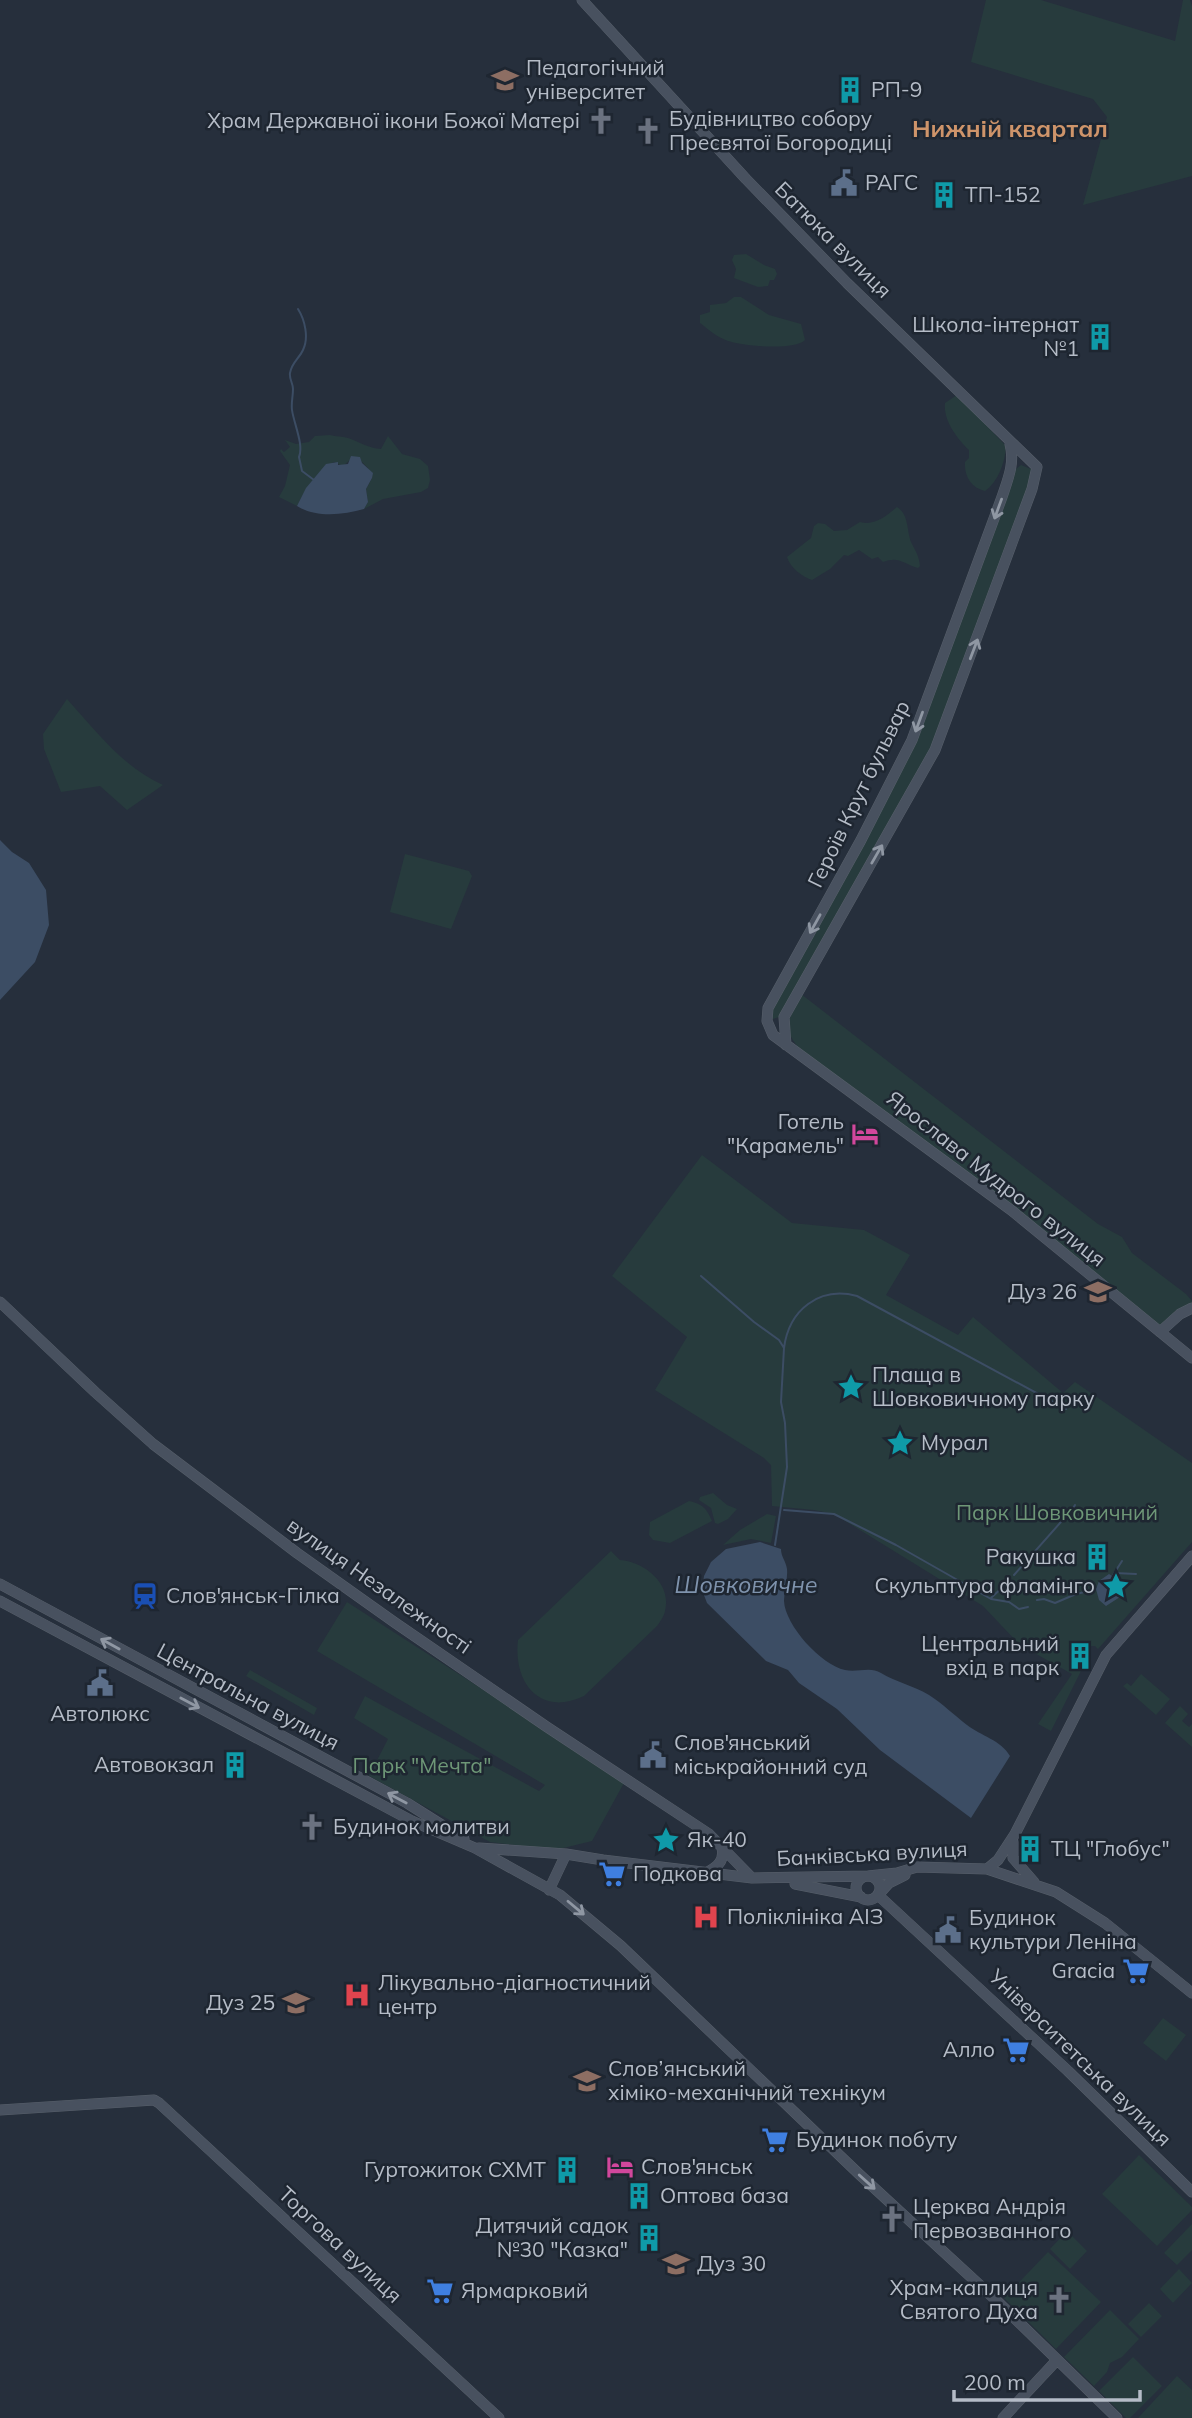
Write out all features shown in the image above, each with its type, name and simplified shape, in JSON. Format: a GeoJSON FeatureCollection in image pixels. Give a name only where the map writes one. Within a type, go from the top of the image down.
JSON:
{"type":"FeatureCollection","features":[{"type":"Feature","properties":{"kind":"street","name":"Батюка вулиця"},"geometry":{"type":"LineString","coordinates":[[582,0],[847,283],[1037,467]]}},
{"type":"Feature","properties":{"kind":"street","name":"Героїв Крут бульвар"},"geometry":{"type":"LineString","coordinates":[[773,1035],[767,1021],[768,1008],[912,740],[1002,497],[1012,464],[1010,443]]}},
{"type":"Feature","properties":{"kind":"street","name":"Героїв Крут бульвар"},"geometry":{"type":"LineString","coordinates":[[786,1045],[784,1017],[935,750],[1036,477],[1037,467]]}},
{"type":"Feature","properties":{"kind":"street","name":"Ярослава Мудрого вулиця"},"geometry":{"type":"LineString","coordinates":[[773,1035],[1012,1210],[1192,1358]]}},
{"type":"Feature","properties":{"kind":"street","name":"вулиця Незалежності"},"geometry":{"type":"LineString","coordinates":[[0,1302],[153,1444],[297,1553],[547,1727],[709,1834],[752,1878]]}},
{"type":"Feature","properties":{"kind":"street"},"geometry":{"type":"LineString","coordinates":[[1160,1332],[1180,1314],[1192,1308]]}},
{"type":"Feature","properties":{"kind":"street"},"geometry":{"type":"LineString","coordinates":[[986,1869],[998,1860],[1014,1834],[1106,1655],[1192,1556]]}},
{"type":"Feature","properties":{"kind":"street","name":"Центральна вулиця"},"geometry":{"type":"LineString","coordinates":[[0,1584],[407,1803],[475,1848]]}},
{"type":"Feature","properties":{"kind":"street","name":"Центральна вулиця"},"geometry":{"type":"LineString","coordinates":[[0,1601],[412,1821],[475,1848],[560,1895],[646,1968],[1117,2418]]}},
{"type":"Feature","properties":{"kind":"street"},"geometry":{"type":"LineString","coordinates":[[1014,1834],[1013,1858],[1037,1884]]}},
{"type":"Feature","properties":{"kind":"street","name":"Банківська вулиця"},"geometry":{"type":"LineString","coordinates":[[475,1848],[566,1854],[752,1878],[868,1876],[897,1873],[917,1867],[986,1869],[1056,1892],[1105,1923],[1192,1993]]}},
{"type":"Feature","properties":{"kind":"street"},"geometry":{"type":"LineString","coordinates":[[706,1873],[720,1862],[725,1851]]}},
{"type":"Feature","properties":{"kind":"street"},"geometry":{"type":"LineString","coordinates":[[720,1862],[728,1876],[732,1870],[725,1851]]}},
{"type":"Feature","properties":{"kind":"street"},"geometry":{"type":"LineString","coordinates":[[550,1890],[566,1854]]}},
{"type":"Feature","properties":{"kind":"street"},"geometry":{"type":"LineString","coordinates":[[752,1878],[814,1886],[869,1900],[888,1884],[917,1867]]}},
{"type":"Feature","properties":{"kind":"street"},"geometry":{"type":"LineString","coordinates":[[861,1897],[857,1884],[868,1876],[878,1881],[879,1894]]}},
{"type":"Feature","properties":{"kind":"street","name":"Університетська вулиця"},"geometry":{"type":"LineString","coordinates":[[879,1894],[1068,2071],[1192,2192]]}},
{"type":"Feature","properties":{"kind":"street","name":"Торгова вулиця"},"geometry":{"type":"LineString","coordinates":[[0,2110],[154,2100],[499,2418]]}},
{"type":"Feature","properties":{"kind":"street"},"geometry":{"type":"LineString","coordinates":[[1003,2418],[1057,2360]]}},
{"type":"Feature","properties":{"kind":"green space"},"geometry":{"type":"Polygon","coordinates":[[[986,0],[1041,0],[1175,41],[1183,0],[1190,0],[1192,176],[1083,205],[1107,117],[1093,99],[971,62],[986,0]]]}},
{"type":"Feature","properties":{"kind":"green space"},"geometry":{"type":"Polygon","coordinates":[[[746,254],[775,269],[777,274],[768,286],[758,287],[734,278],[734,255],[746,254]]]}},
{"type":"Feature","properties":{"kind":"green space"},"geometry":{"type":"Polygon","coordinates":[[[734,297],[741,297],[769,315],[801,324],[805,340],[791,346],[735,343],[713,333],[700,323],[700,315],[710,312],[710,305],[726,303],[734,297]]]}},
{"type":"Feature","properties":{"kind":"green space"},"geometry":{"type":"Polygon","coordinates":[[[957,395],[1006,446],[1000,471],[994,483],[985,491],[972,484],[967,477],[965,462],[969,458],[969,450],[956,435],[946,416],[945,403],[957,395]]]}},
{"type":"Feature","properties":{"kind":"green space"},"geometry":{"type":"Polygon","coordinates":[[[315,436],[346,437],[381,449],[388,436],[402,454],[420,459],[428,466],[428,488],[421,492],[383,499],[364,509],[368,502],[366,489],[372,478],[368,468],[360,460],[350,460],[343,466],[334,462],[322,471],[297,506],[279,497],[290,465],[280,451],[281,449],[284,452],[290,447],[285,440],[296,444],[309,442],[315,436]]]}},
{"type":"Feature","properties":{"kind":"green space"},"geometry":{"type":"Polygon","coordinates":[[[1021,465],[1031,469],[1032,478],[933,749],[779,1017],[773,1019],[770,1013],[915,741],[1016,469],[1021,465]]]}},
{"type":"Feature","properties":{"kind":"green space"},"geometry":{"type":"Polygon","coordinates":[[[897,507],[906,519],[910,539],[919,559],[918,568],[897,560],[883,562],[878,557],[872,559],[859,550],[848,556],[844,555],[830,569],[812,580],[797,571],[787,557],[811,538],[814,526],[818,523],[825,524],[834,531],[847,530],[860,522],[871,523],[880,519],[897,507]]]}},
{"type":"Feature","properties":{"kind":"green space"},"geometry":{"type":"Polygon","coordinates":[[[67,699],[99,735],[135,769],[163,785],[127,810],[100,786],[61,792],[44,749],[43,734],[67,699]]]}},
{"type":"Feature","properties":{"kind":"green space"},"geometry":{"type":"Polygon","coordinates":[[[405,854],[469,871],[472,876],[451,929],[390,912],[405,854]]]}},
{"type":"Feature","properties":{"kind":"green space"},"geometry":{"type":"Polygon","coordinates":[[[801,994],[1098,1224],[1122,1237],[1132,1253],[1186,1294],[1192,1301],[1192,1310],[1160,1325],[1153,1322],[807,1055],[793,1040],[789,1027],[789,1020],[801,994]]]}},
{"type":"Feature","properties":{"kind":"green space","name":"Парк Шовковичний"},"geometry":{"type":"Polygon","coordinates":[[[702,1155],[792,1223],[864,1230],[910,1255],[886,1295],[958,1335],[973,1317],[1063,1393],[1075,1382],[1192,1463],[1192,1542],[1098,1649],[1089,1646],[1078,1657],[1076,1665],[1081,1671],[1051,1731],[1038,1724],[1072,1674],[1020,1645],[983,1606],[834,1514],[772,1506],[771,1465],[764,1458],[655,1390],[687,1337],[612,1276],[702,1155]]]}},
{"type":"Feature","properties":{"kind":"green space"},"geometry":{"type":"Polygon","coordinates":[[[713,1493],[727,1505],[737,1509],[728,1519],[718,1524],[715,1523],[711,1508],[699,1500],[700,1497],[713,1493]]]}},
{"type":"Feature","properties":{"kind":"green space"},"geometry":{"type":"Polygon","coordinates":[[[689,1501],[704,1508],[712,1521],[670,1543],[653,1540],[649,1535],[650,1522],[689,1501]]]}},
{"type":"Feature","properties":{"kind":"green space"},"geometry":{"type":"Polygon","coordinates":[[[767,1514],[776,1516],[771,1543],[751,1539],[723,1545],[740,1530],[767,1514]]]}},
{"type":"Feature","properties":{"kind":"green space"},"geometry":{"type":"Polygon","coordinates":[[[611,1551],[620,1560],[647,1570],[660,1583],[666,1601],[664,1615],[657,1626],[584,1696],[554,1702],[542,1699],[525,1682],[520,1670],[518,1640],[611,1551]]]}},
{"type":"Feature","properties":{"kind":"green space","name":"Парк \"Мечта\""},"geometry":{"type":"Polygon","coordinates":[[[347,1602],[625,1781],[592,1841],[555,1850],[490,1842],[369,1776],[388,1739],[354,1718],[365,1696],[539,1791],[545,1785],[317,1651],[347,1602]]]}},
{"type":"Feature","properties":{"kind":"green space"},"geometry":{"type":"Polygon","coordinates":[[[250,1670],[317,1708],[314,1715],[246,1676],[250,1670]]]}},
{"type":"Feature","properties":{"kind":"green space"},"geometry":{"type":"Polygon","coordinates":[[[1141,1674],[1170,1699],[1156,1715],[1123,1686],[1127,1683],[1131,1686],[1141,1674]]]}},
{"type":"Feature","properties":{"kind":"green space"},"geometry":{"type":"Polygon","coordinates":[[[1180,1706],[1188,1714],[1182,1721],[1189,1727],[1192,1724],[1192,1747],[1165,1723],[1180,1706]]]}},
{"type":"Feature","properties":{"kind":"green space"},"geometry":{"type":"Polygon","coordinates":[[[1163,2018],[1186,2035],[1166,2061],[1143,2043],[1163,2018]]]}},
{"type":"Feature","properties":{"kind":"green space"},"geometry":{"type":"Polygon","coordinates":[[[1139,2155],[1192,2207],[1157,2246],[1102,2194],[1139,2155]]]}},
{"type":"Feature","properties":{"kind":"green space"},"geometry":{"type":"Polygon","coordinates":[[[1192,2224],[1192,2250],[1177,2265],[1164,2253],[1192,2224]]]}},
{"type":"Feature","properties":{"kind":"green space"},"geometry":{"type":"Polygon","coordinates":[[[1067,2231],[1087,2251],[1070,2269],[1050,2249],[1067,2231]]]}},
{"type":"Feature","properties":{"kind":"green space"},"geometry":{"type":"Polygon","coordinates":[[[1048,2252],[1101,2302],[1056,2349],[1004,2298],[1048,2252]]]}},
{"type":"Feature","properties":{"kind":"green space"},"geometry":{"type":"Polygon","coordinates":[[[1179,2269],[1192,2283],[1173,2303],[1160,2289],[1179,2269]]]}},
{"type":"Feature","properties":{"kind":"green space"},"geometry":{"type":"Polygon","coordinates":[[[1149,2303],[1162,2316],[1141,2337],[1128,2324],[1149,2303]]]}},
{"type":"Feature","properties":{"kind":"green space"},"geometry":{"type":"Polygon","coordinates":[[[1110,2310],[1139,2339],[1122,2357],[1110,2363],[1107,2372],[1094,2386],[1064,2357],[1110,2310]]]}},
{"type":"Feature","properties":{"kind":"green space"},"geometry":{"type":"Polygon","coordinates":[[[1133,2357],[1162,2386],[1130,2418],[1126,2418],[1099,2391],[1133,2357]]]}},
{"type":"Feature","properties":{"kind":"green space"},"geometry":{"type":"Polygon","coordinates":[[[1177,2376],[1192,2390],[1192,2418],[1138,2418],[1177,2376]]]}},
{"type":"Feature","properties":{"kind":"water"},"geometry":{"type":"Polygon","coordinates":[[[351,456],[360,457],[362,463],[373,473],[366,489],[368,502],[364,509],[330,514],[304,510],[297,506],[306,488],[326,464],[348,464],[351,456]]]}},
{"type":"Feature","properties":{"kind":"water"},"geometry":{"type":"Polygon","coordinates":[[[0,840],[29,863],[46,890],[49,925],[35,962],[0,1000],[0,840]]]}},
{"type":"Feature","properties":{"kind":"water","name":"Шовковичне"},"geometry":{"type":"Polygon","coordinates":[[[760,1542],[781,1549],[787,1569],[784,1601],[786,1611],[797,1632],[815,1652],[836,1667],[850,1671],[877,1671],[923,1692],[972,1729],[996,1742],[1010,1756],[971,1818],[880,1750],[837,1709],[799,1683],[788,1670],[766,1661],[707,1603],[702,1590],[704,1576],[711,1562],[726,1549],[760,1542]]]}},
{"type":"Feature","properties":{"kind":"water"},"geometry":{"type":"Polygon","coordinates":[[[1109,1574],[1120,1581],[1124,1588],[1120,1597],[1106,1606],[1099,1600],[1096,1589],[1099,1581],[1109,1574]]]}},
{"type":"Feature","properties":{"kind":"waterway"},"geometry":{"type":"LineString","coordinates":[[298,309],[303,318],[306,340],[290,373],[293,389],[292,410],[300,441],[302,471],[314,480]]}},
{"type":"Feature","properties":{"kind":"waterway"},"geometry":{"type":"LineString","coordinates":[[701,1276],[779,1340],[784,1348],[781,1402],[787,1467],[775,1545]]}},
{"type":"Feature","properties":{"kind":"waterway"},"geometry":{"type":"LineString","coordinates":[[784,1348],[792,1322],[808,1304],[830,1295],[857,1296],[1066,1409]]}},
{"type":"Feature","properties":{"kind":"waterway"},"geometry":{"type":"LineString","coordinates":[[1072,1510],[1075,1505]]}},
{"type":"Feature","properties":{"kind":"waterway"},"geometry":{"type":"LineString","coordinates":[[784,1510],[834,1514],[896,1545],[991,1599],[1009,1602],[1019,1609],[1028,1607]]}},
{"type":"Feature","properties":{"kind":"waterway"},"geometry":{"type":"LineString","coordinates":[[1014,1575],[1068,1514]]}},
{"type":"Feature","properties":{"kind":"waterway"},"geometry":{"type":"LineString","coordinates":[[1113,1575],[1122,1561]]}},
{"type":"Feature","properties":{"kind":"waterway"},"geometry":{"type":"LineString","coordinates":[[1115,1573],[1136,1574]]}},
{"type":"Feature","properties":{"kind":"waterway"},"geometry":{"type":"LineString","coordinates":[[991,1598],[1006,1584]]}},
{"type":"Feature","properties":{"kind":"waterway"},"geometry":{"type":"LineString","coordinates":[[1037,1600],[1044,1599],[1055,1603],[1097,1589]]}},
{"type":"Feature","properties":{"kind":"place","name":"Педагогічний університет"},"geometry":{"type":"Point","coordinates":[505,80]}},
{"type":"Feature","properties":{"kind":"place","name":"РП-9"},"geometry":{"type":"Point","coordinates":[850,90]}},
{"type":"Feature","properties":{"kind":"place","name":"Храм Державної ікони Божої Матері"},"geometry":{"type":"Point","coordinates":[601,121]}},
{"type":"Feature","properties":{"kind":"place","name":"Будівництво собору Пресвятої Богородиці"},"geometry":{"type":"Point","coordinates":[648,131]}},
{"type":"Feature","properties":{"kind":"place","name":"РАГС"},"geometry":{"type":"Point","coordinates":[844,183]}},
{"type":"Feature","properties":{"kind":"place","name":"ТП-152"},"geometry":{"type":"Point","coordinates":[944,195]}},
{"type":"Feature","properties":{"kind":"place","name":"Школа-інтернат №1"},"geometry":{"type":"Point","coordinates":[1100,337]}},
{"type":"Feature","properties":{"kind":"place","name":"Готель \"Карамель\""},"geometry":{"type":"Point","coordinates":[865,1134]}},
{"type":"Feature","properties":{"kind":"place","name":"Дуз 26"},"geometry":{"type":"Point","coordinates":[1098,1292]}},
{"type":"Feature","properties":{"kind":"place","name":"Плаща в Шовковичному парку"},"geometry":{"type":"Point","coordinates":[851,1387]}},
{"type":"Feature","properties":{"kind":"place","name":"Мурал"},"geometry":{"type":"Point","coordinates":[900,1443]}},
{"type":"Feature","properties":{"kind":"place","name":"Ракушка"},"geometry":{"type":"Point","coordinates":[1097,1557]}},
{"type":"Feature","properties":{"kind":"place","name":"Скульптура фламінго"},"geometry":{"type":"Point","coordinates":[1116,1586]}},
{"type":"Feature","properties":{"kind":"place","name":"Слов'янськ-Гілка"},"geometry":{"type":"Point","coordinates":[145,1596]}},
{"type":"Feature","properties":{"kind":"place","name":"Центральний вхід в парк"},"geometry":{"type":"Point","coordinates":[1080,1656]}},
{"type":"Feature","properties":{"kind":"place","name":"Автолюкс"},"geometry":{"type":"Point","coordinates":[100,1683]}},
{"type":"Feature","properties":{"kind":"place","name":"Слов'янський міськрайонний суд"},"geometry":{"type":"Point","coordinates":[653,1755]}},
{"type":"Feature","properties":{"kind":"place","name":"Автовокзал"},"geometry":{"type":"Point","coordinates":[235,1765]}},
{"type":"Feature","properties":{"kind":"place","name":"Будинок молитви"},"geometry":{"type":"Point","coordinates":[312,1827]}},
{"type":"Feature","properties":{"kind":"place","name":"Як-40"},"geometry":{"type":"Point","coordinates":[666,1840]}},
{"type":"Feature","properties":{"kind":"place","name":"ТЦ \"Глобус\""},"geometry":{"type":"Point","coordinates":[1030,1849]}},
{"type":"Feature","properties":{"kind":"place","name":"Подкова"},"geometry":{"type":"Point","coordinates":[612,1874]}},
{"type":"Feature","properties":{"kind":"place","name":"Поліклініка АІЗ"},"geometry":{"type":"Point","coordinates":[706,1917]}},
{"type":"Feature","properties":{"kind":"place","name":"Будинок культури Леніна"},"geometry":{"type":"Point","coordinates":[948,1930]}},
{"type":"Feature","properties":{"kind":"place","name":"Gracia"},"geometry":{"type":"Point","coordinates":[1136,1971]}},
{"type":"Feature","properties":{"kind":"place","name":"Лікувально-діагностичний центр"},"geometry":{"type":"Point","coordinates":[357,1995]}},
{"type":"Feature","properties":{"kind":"place","name":"Дуз 25"},"geometry":{"type":"Point","coordinates":[296,2003]}},
{"type":"Feature","properties":{"kind":"place","name":"Алло"},"geometry":{"type":"Point","coordinates":[1016,2050]}},
{"type":"Feature","properties":{"kind":"place","name":"Слов’янський хіміко-механічний технікум"},"geometry":{"type":"Point","coordinates":[587,2081]}},
{"type":"Feature","properties":{"kind":"place","name":"Будинок побуту"},"geometry":{"type":"Point","coordinates":[775,2140]}},
{"type":"Feature","properties":{"kind":"place","name":"Слов'янськ"},"geometry":{"type":"Point","coordinates":[620,2167]}},
{"type":"Feature","properties":{"kind":"place","name":"Гуртожиток СХМТ"},"geometry":{"type":"Point","coordinates":[567,2170]}},
{"type":"Feature","properties":{"kind":"place","name":"Оптова база"},"geometry":{"type":"Point","coordinates":[639,2196]}},
{"type":"Feature","properties":{"kind":"place","name":"Церква Андрія Первозванного"},"geometry":{"type":"Point","coordinates":[892,2219]}},
{"type":"Feature","properties":{"kind":"place","name":"Дитячий садок №30 \"Казка\""},"geometry":{"type":"Point","coordinates":[649,2238]}},
{"type":"Feature","properties":{"kind":"place","name":"Дуз 30"},"geometry":{"type":"Point","coordinates":[676,2264]}},
{"type":"Feature","properties":{"kind":"place","name":"Ярмарковий"},"geometry":{"type":"Point","coordinates":[440,2291]}},
{"type":"Feature","properties":{"kind":"place","name":"Храм-каплиця Святого Духа"},"geometry":{"type":"Point","coordinates":[1059,2300]}},
{"type":"Feature","properties":{"kind":"district","name":"Нижній квартал"},"geometry":{"type":"Point","coordinates":[1010,129]}}]}
